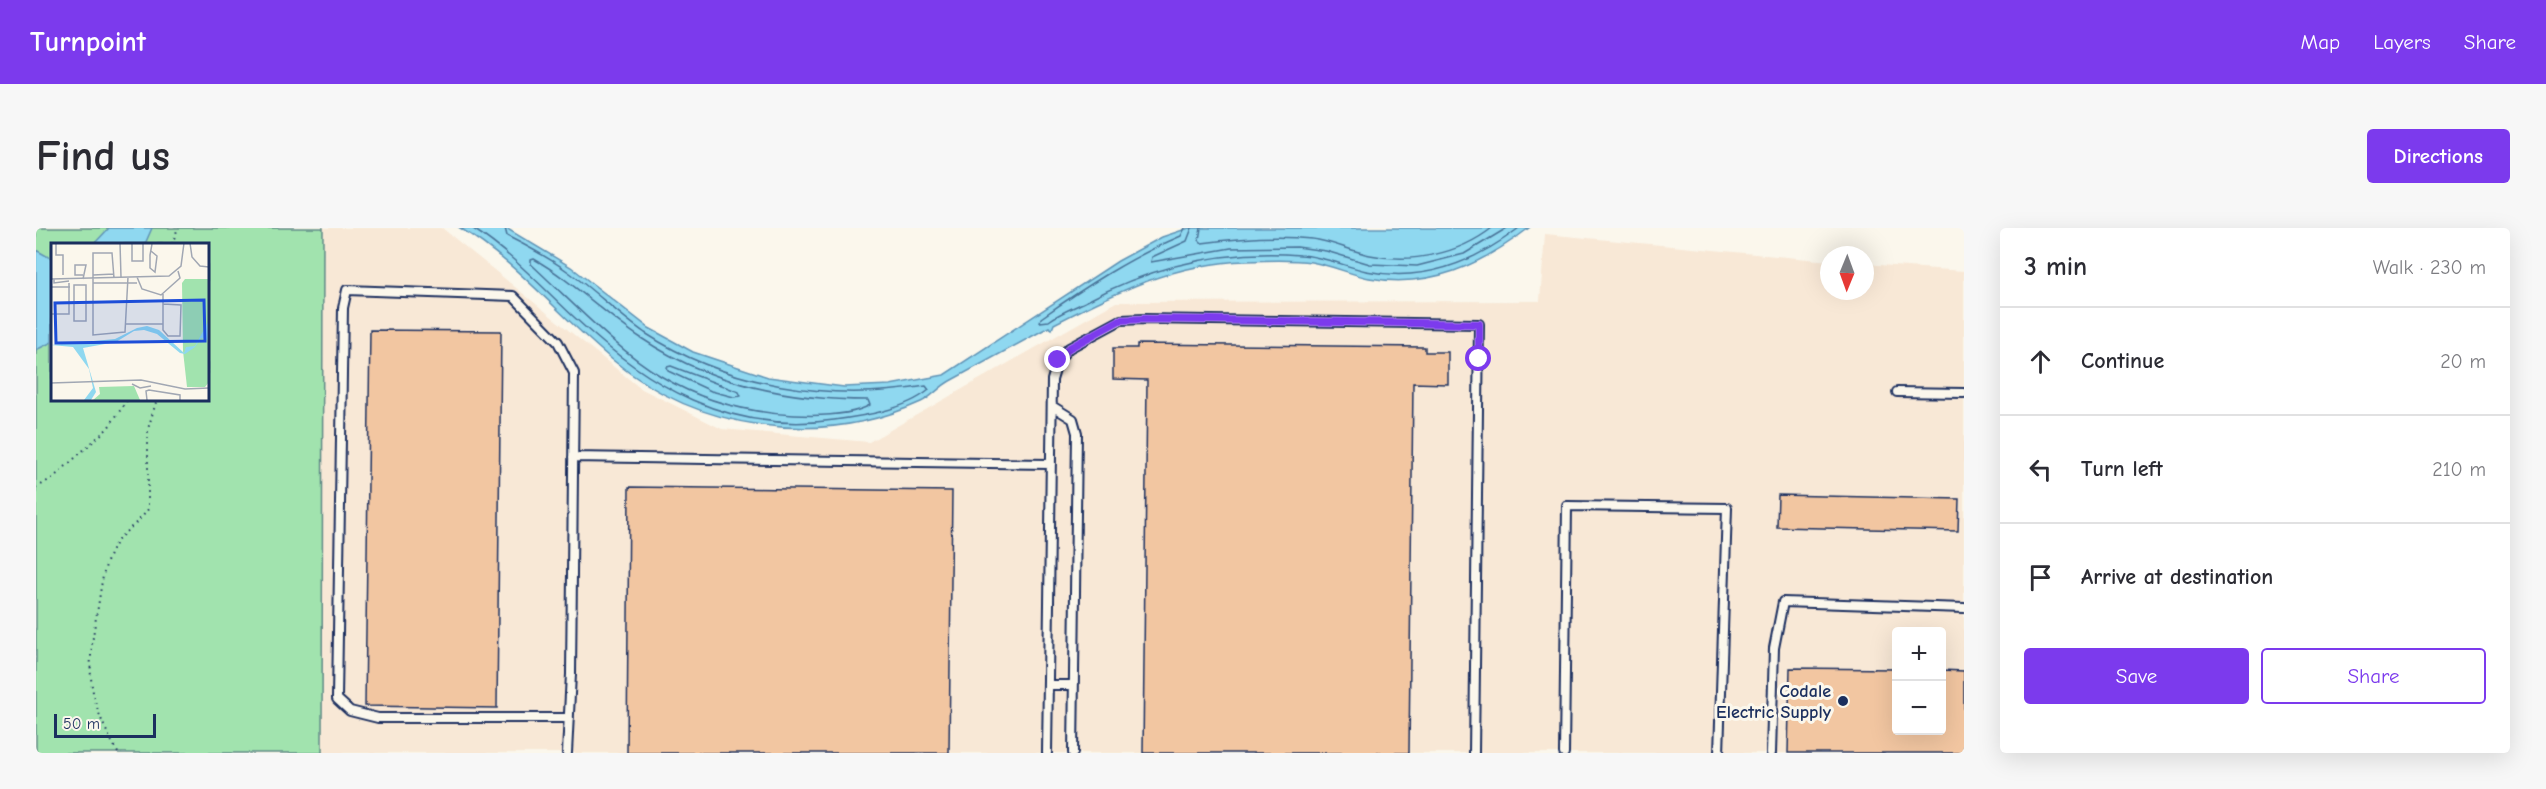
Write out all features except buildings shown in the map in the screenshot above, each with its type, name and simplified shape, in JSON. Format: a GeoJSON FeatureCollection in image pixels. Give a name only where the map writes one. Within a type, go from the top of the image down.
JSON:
{"type":"FeatureCollection","features":[{"type":"Feature","properties":{"kind":"lane"},"geometry":{"type":"LineString","coordinates":[[567,753],[569,718],[574,373],[558,342],[513,296],[347,290],[343,308],[338,699],[350,711],[378,718],[569,718]]}},
{"type":"Feature","properties":{"kind":"lane"},"geometry":{"type":"LineString","coordinates":[[1047,753],[1052,380],[1058,360],[1069,348],[1120,320],[1479,324],[1474,753]]}},
{"type":"Feature","properties":{"kind":"lane"},"geometry":{"type":"LineString","coordinates":[[1897,392],[1964,393]]}},
{"type":"Feature","properties":{"kind":"lane"},"geometry":{"type":"LineString","coordinates":[[1052,406],[1073,419],[1077,432],[1073,753]]}},
{"type":"Feature","properties":{"kind":"lane"},"geometry":{"type":"LineString","coordinates":[[573,457],[1051,464]]}},
{"type":"Feature","properties":{"kind":"lane"},"geometry":{"type":"LineString","coordinates":[[1564,753],[1567,506],[1727,508],[1719,753]]}},
{"type":"Feature","properties":{"kind":"lane"},"geometry":{"type":"LineString","coordinates":[[1771,753],[1774,648],[1783,602],[1964,608]]}},
{"type":"Feature","properties":{"kind":"lane"},"geometry":{"type":"LineString","coordinates":[[1048,685],[1074,685]]}},
{"type":"Feature","properties":{"kind":"path"},"geometry":{"type":"LineString","coordinates":[[172,243],[178,228]]}},
{"type":"Feature","properties":{"kind":"path"},"geometry":{"type":"LineString","coordinates":[[36,488],[54,477],[108,428],[127,400]]}},
{"type":"Feature","properties":{"kind":"path"},"geometry":{"type":"LineString","coordinates":[[118,753],[95,706],[89,668],[102,576],[107,561],[120,536],[141,519],[148,509],[148,429],[157,400]]}},
{"type":"Feature","properties":{"kind":"shaded area"},"geometry":{"type":"Polygon","coordinates":[[[315,228],[442,228],[640,388],[722,429],[869,442],[1116,302],[1540,301],[1545,234],[1820,260],[1820,300],[1874,300],[1874,265],[1964,271],[1964,753],[312,753],[315,228]]]}},
{"type":"Feature","properties":{"kind":"green space"},"geometry":{"type":"Polygon","coordinates":[[[36,228],[323,228],[322,753],[36,753],[36,228]]]}},
{"type":"Feature","properties":{"kind":"water"},"geometry":{"type":"Polygon","coordinates":[[[109,228],[152,228],[145,243],[95,243],[109,228]]]}},
{"type":"Feature","properties":{"kind":"water"},"geometry":{"type":"Polygon","coordinates":[[[460,228],[506,228],[571,267],[649,328],[693,352],[768,377],[844,387],[890,385],[944,375],[1118,261],[1162,237],[1189,228],[1529,228],[1473,263],[1434,277],[1413,280],[1391,281],[1369,278],[1318,263],[1287,260],[1221,263],[1171,273],[1100,301],[1054,324],[1052,329],[1049,327],[950,381],[921,402],[882,416],[842,425],[802,428],[762,425],[722,417],[684,403],[647,385],[614,361],[502,258],[460,228]]]}},
{"type":"Feature","properties":{"kind":"water"},"geometry":{"type":"Polygon","coordinates":[[[36,250],[51,258],[51,342],[36,350],[36,250]]]}},
{"type":"Feature","properties":{"kind":"place","name":"Codale Electric Supply"},"geometry":{"type":"Point","coordinates":[1843,701]}},
{"type":"Feature","properties":{"kind":"route"},"geometry":{"type":"LineString","coordinates":[[1058,360],[1069,348],[1120,320],[1144,319],[1479,324],[1479,359]]}}]}
